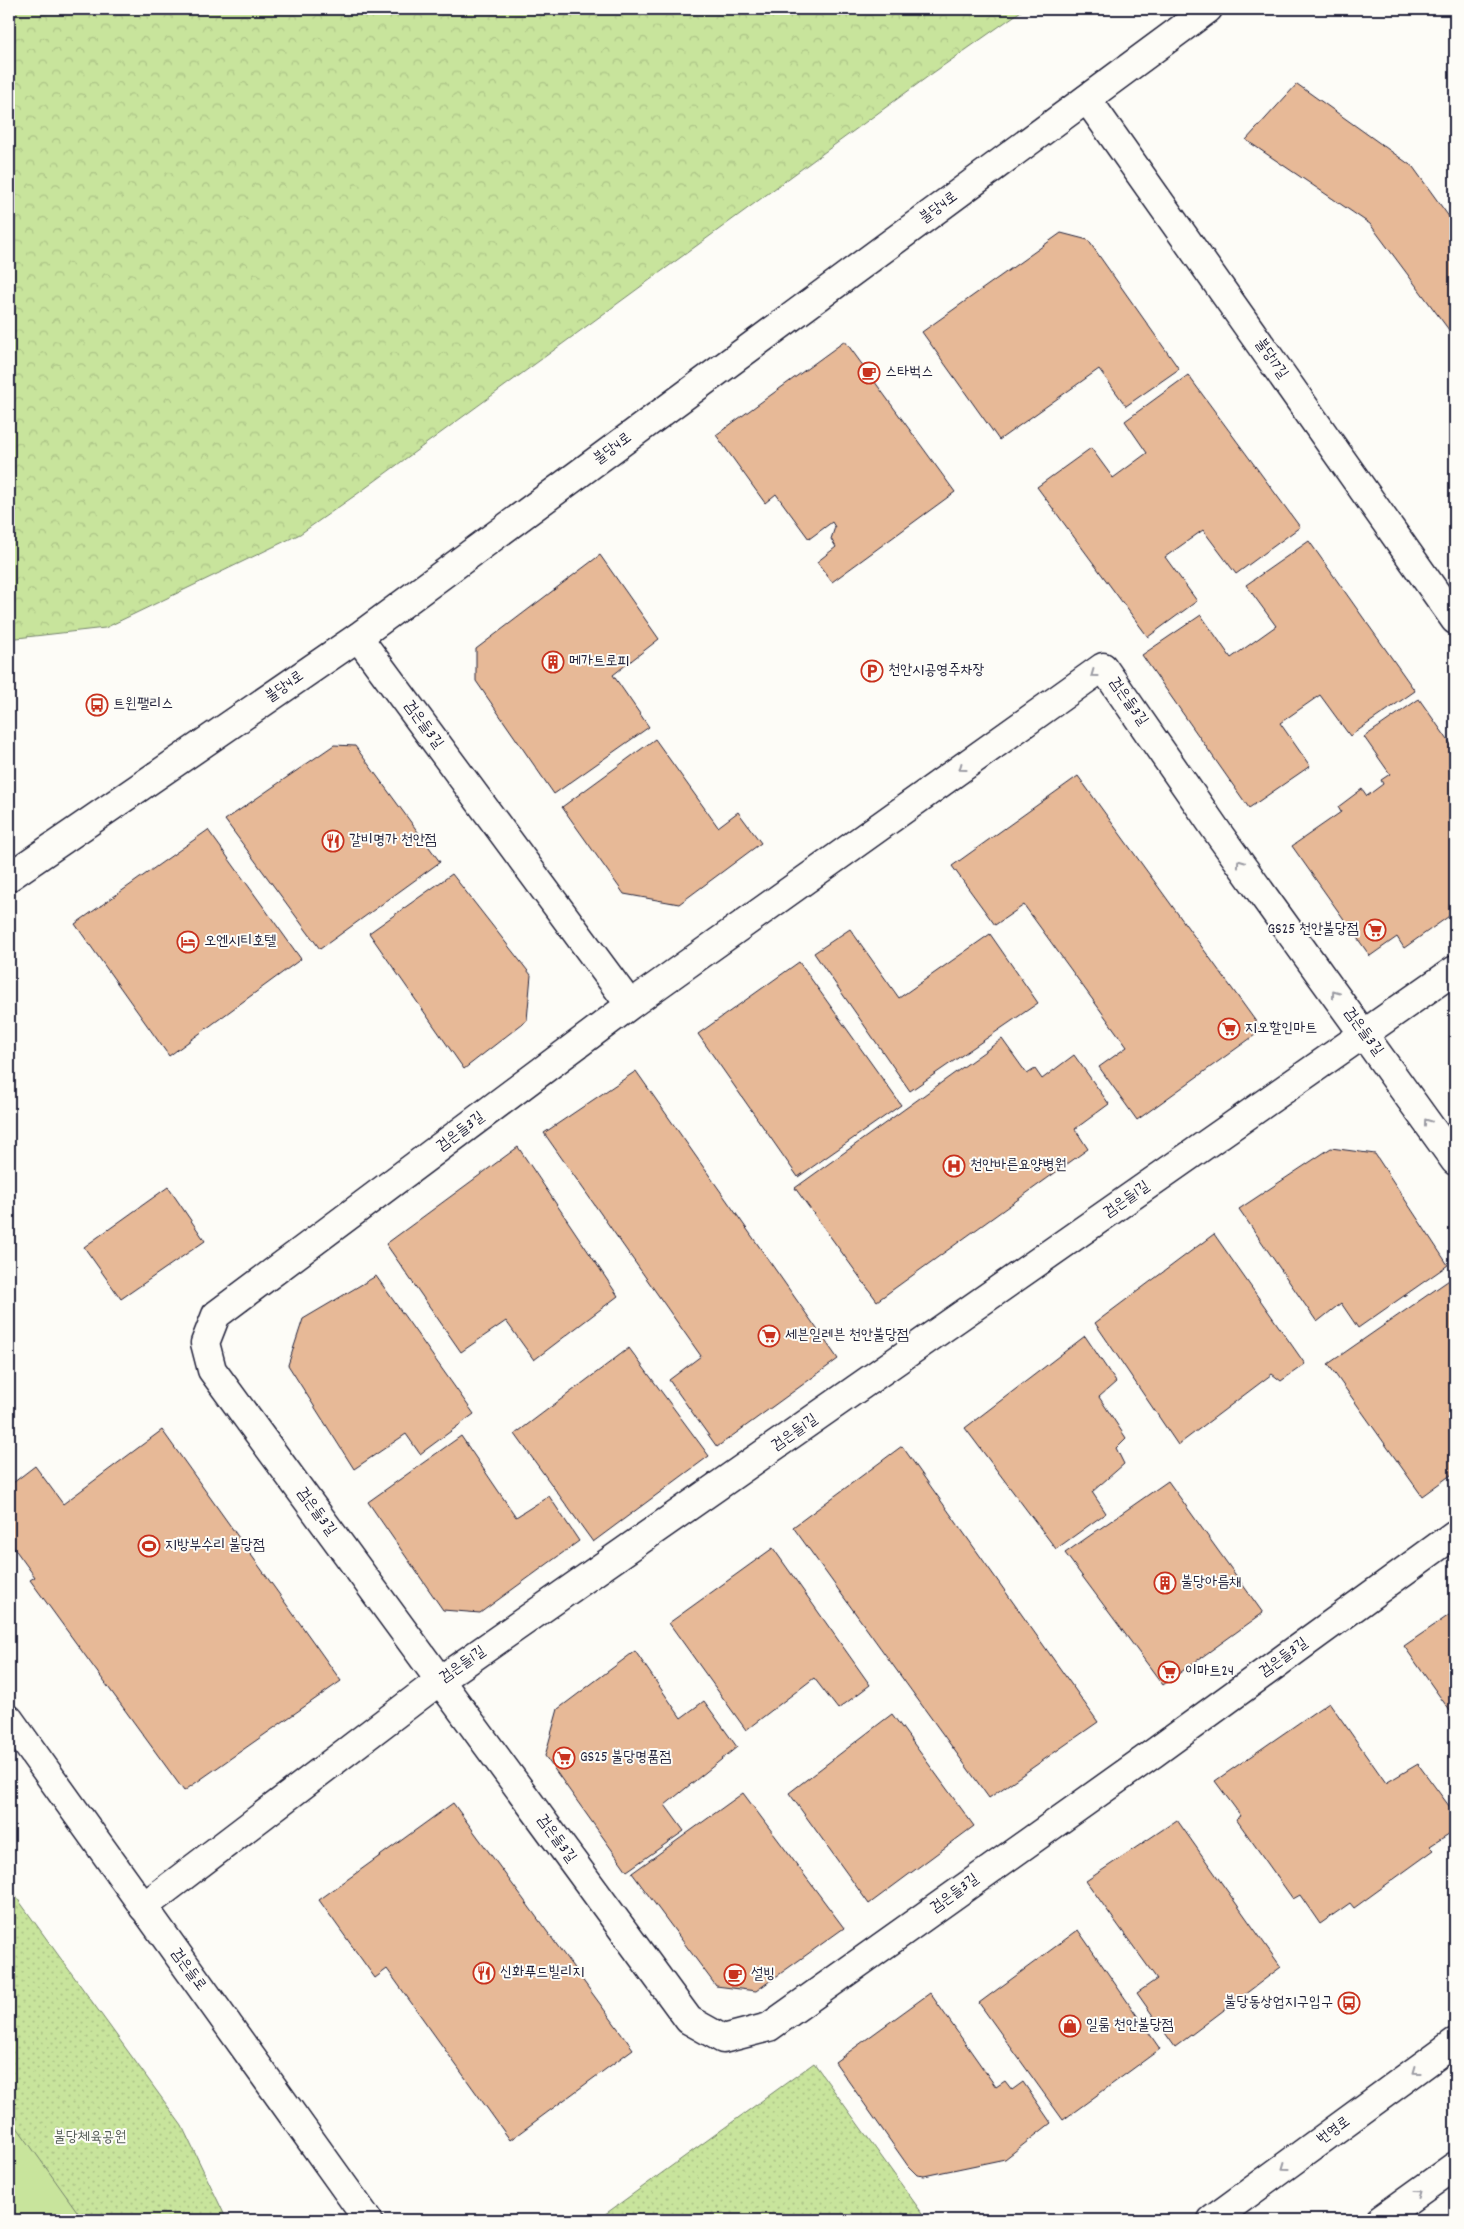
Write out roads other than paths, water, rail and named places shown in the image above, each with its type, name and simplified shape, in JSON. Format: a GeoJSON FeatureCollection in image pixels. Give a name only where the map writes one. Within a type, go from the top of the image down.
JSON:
{"type":"FeatureCollection","features":[{"type":"Feature","properties":{"kind":"street","name":"불당4로"},"geometry":{"type":"LineString","coordinates":[[9,877],[358,637],[1208,9]]}},
{"type":"Feature","properties":{"kind":"street","name":"불당17길"},"geometry":{"type":"LineString","coordinates":[[1087,99],[1455,620]]}},
{"type":"Feature","properties":{"kind":"street","name":"검은들3길"},"geometry":{"type":"LineString","coordinates":[[358,637],[630,1005]]}},
{"type":"Feature","properties":{"kind":"street","name":"검은들3길"},"geometry":{"type":"LineString","coordinates":[[1455,1161],[1221,837],[1103,667],[630,1005],[216,1315],[206,1343],[212,1370],[689,2020],[723,2039],[769,2028],[1154,1753],[1455,1534]]}},
{"type":"Feature","properties":{"kind":"street","name":"검은들1길"},"geometry":{"type":"LineString","coordinates":[[143,1906],[440,1681],[1455,970]]}},
{"type":"Feature","properties":{"kind":"street","name":"검은들로"},"geometry":{"type":"LineString","coordinates":[[9,1718],[368,2220]]}},
{"type":"Feature","properties":{"kind":"street","name":"번영로"},"geometry":{"type":"LineString","coordinates":[[1212,2220],[1455,2042]]}},
{"type":"Feature","properties":{"kind":"street"},"geometry":{"type":"LineString","coordinates":[[1380,2220],[1455,2166]]}},
{"type":"Feature","properties":{"kind":"place","name":"스타벅스"},"geometry":{"type":"Point","coordinates":[869,373]}},
{"type":"Feature","properties":{"kind":"place","name":"메가트로피"},"geometry":{"type":"Point","coordinates":[553,662]}},
{"type":"Feature","properties":{"kind":"place","name":"천안시공영주차장"},"geometry":{"type":"Point","coordinates":[872,671]}},
{"type":"Feature","properties":{"kind":"place","name":"트윈팰리스"},"geometry":{"type":"Point","coordinates":[97,705]}},
{"type":"Feature","properties":{"kind":"place","name":"갈비명가 천안점"},"geometry":{"type":"Point","coordinates":[333,841]}},
{"type":"Feature","properties":{"kind":"place","name":"GS25 천안불당점"},"geometry":{"type":"Point","coordinates":[1375,930]}},
{"type":"Feature","properties":{"kind":"place","name":"오엔시티호텔"},"geometry":{"type":"Point","coordinates":[188,942]}},
{"type":"Feature","properties":{"kind":"place","name":"지오할인마트"},"geometry":{"type":"Point","coordinates":[1229,1029]}},
{"type":"Feature","properties":{"kind":"place","name":"천안바른요양병원"},"geometry":{"type":"Point","coordinates":[954,1166]}},
{"type":"Feature","properties":{"kind":"place","name":"세븐일레븐 천안불당점"},"geometry":{"type":"Point","coordinates":[769,1336]}},
{"type":"Feature","properties":{"kind":"place","name":"지방부수리 불당점"},"geometry":{"type":"Point","coordinates":[149,1546]}},
{"type":"Feature","properties":{"kind":"place","name":"불당아름채"},"geometry":{"type":"Point","coordinates":[1165,1583]}},
{"type":"Feature","properties":{"kind":"place","name":"이마트24"},"geometry":{"type":"Point","coordinates":[1169,1672]}},
{"type":"Feature","properties":{"kind":"place","name":"GS25 불당명품점"},"geometry":{"type":"Point","coordinates":[564,1758]}},
{"type":"Feature","properties":{"kind":"place","name":"신화푸드빌리지"},"geometry":{"type":"Point","coordinates":[484,1973]}},
{"type":"Feature","properties":{"kind":"place","name":"설빙"},"geometry":{"type":"Point","coordinates":[735,1975]}},
{"type":"Feature","properties":{"kind":"place","name":"불당동상업지구입구"},"geometry":{"type":"Point","coordinates":[1349,2003]}},
{"type":"Feature","properties":{"kind":"place","name":"일룸 천안불당점"},"geometry":{"type":"Point","coordinates":[1070,2026]}},
{"type":"Feature","properties":{"kind":"park label","name":"불당체육공원"},"geometry":{"type":"Point","coordinates":[90,2138]}}]}
